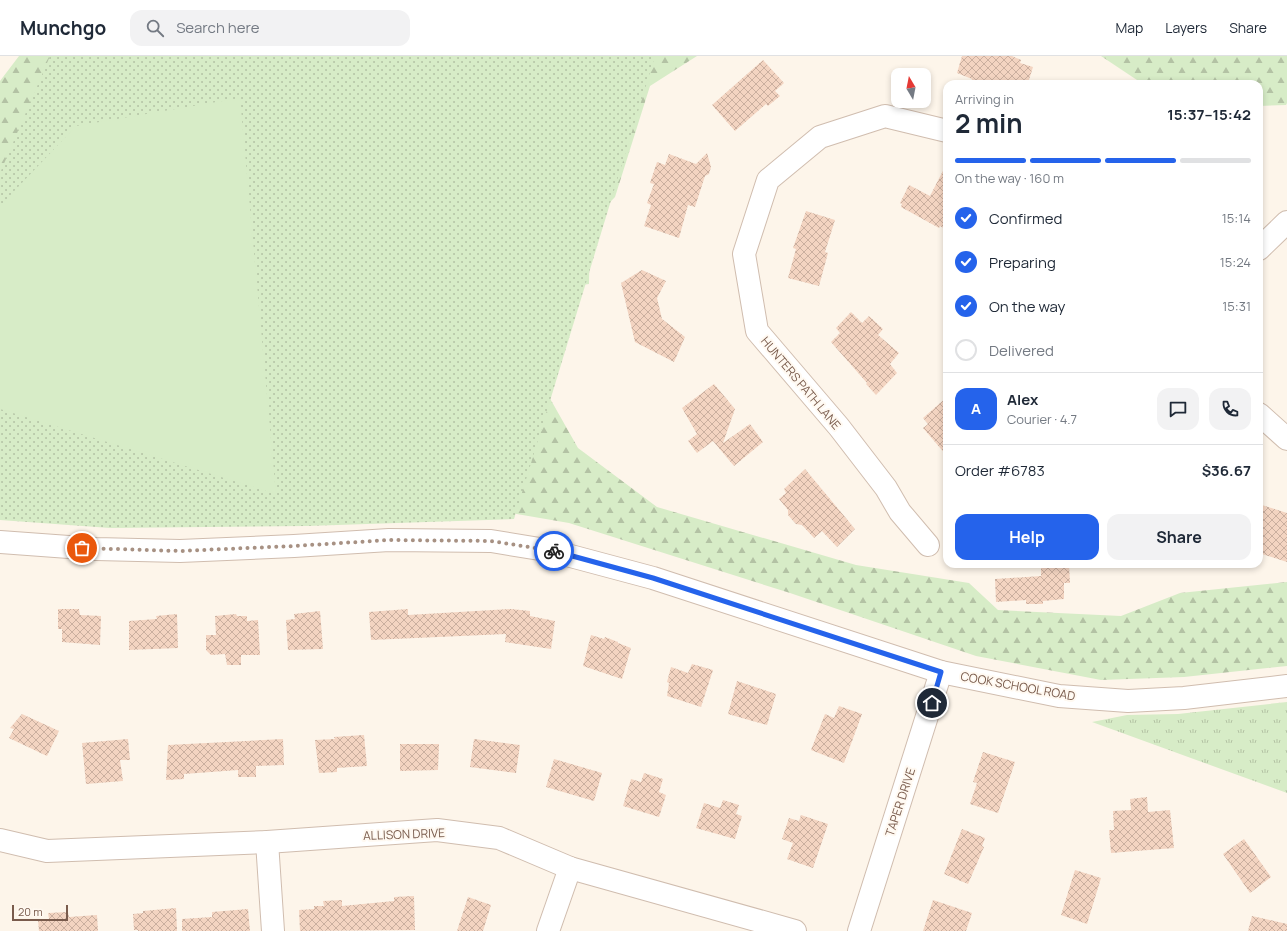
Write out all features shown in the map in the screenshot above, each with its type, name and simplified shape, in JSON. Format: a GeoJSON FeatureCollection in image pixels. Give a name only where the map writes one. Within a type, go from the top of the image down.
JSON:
{"type":"FeatureCollection","features":[{"type":"Feature","properties":{"kind":"street","name":"HUNTERS PATH LANE"},"geometry":{"type":"LineString","coordinates":[[928,545],[900,512],[886,488],[839,427],[757,330],[744,254],[768,180],[820,137],[885,116],[943,130]]}},
{"type":"Feature","properties":{"kind":"street"},"geometry":{"type":"LineString","coordinates":[[1263,244],[1287,222]]}},
{"type":"Feature","properties":{"kind":"street"},"geometry":{"type":"LineString","coordinates":[[1263,418],[1287,439]]}},
{"type":"Feature","properties":{"kind":"street","name":"COOK SCHOOL ROAD"},"geometry":{"type":"LineString","coordinates":[[0,542],[96,549],[180,551],[389,540],[491,541],[552,551],[653,578],[941,672],[1059,696],[1128,701],[1184,698],[1287,686]]}},
{"type":"Feature","properties":{"kind":"street","name":"TAPER DRIVE"},"geometry":{"type":"LineString","coordinates":[[859,931],[941,672]]}},
{"type":"Feature","properties":{"kind":"street","name":"ALLISON DRIVE"},"geometry":{"type":"LineString","coordinates":[[0,840],[47,851],[267,842],[437,830],[499,838],[570,868],[795,931]]}},
{"type":"Feature","properties":{"kind":"street"},"geometry":{"type":"LineString","coordinates":[[267,842],[273,931]]}},
{"type":"Feature","properties":{"kind":"street"},"geometry":{"type":"LineString","coordinates":[[548,931],[570,868]]}},
{"type":"Feature","properties":{"kind":"green space"},"geometry":{"type":"Polygon","coordinates":[[[19,56],[697,56],[650,86],[615,197],[590,223],[589,284],[553,289],[539,379],[578,448],[657,507],[856,565],[969,583],[998,610],[1121,616],[1180,593],[1287,582],[1287,666],[1184,677],[1101,680],[976,656],[790,593],[569,523],[500,511],[0,201],[0,81],[19,56]]]}},
{"type":"Feature","properties":{"kind":"green space"},"geometry":{"type":"Polygon","coordinates":[[[50,56],[655,56],[514,519],[307,526],[110,528],[0,520],[0,173],[50,56]]]}},
{"type":"Feature","properties":{"kind":"green space"},"geometry":{"type":"Polygon","coordinates":[[[1101,56],[1287,56],[1286,105],[1263,106],[1263,80],[1137,80],[1101,56]]]}},
{"type":"Feature","properties":{"kind":"green space"},"geometry":{"type":"Polygon","coordinates":[[[240,98],[276,494],[0,409],[0,206],[76,126],[240,98]]]}},
{"type":"Feature","properties":{"kind":"green space"},"geometry":{"type":"Polygon","coordinates":[[[1287,702],[1287,793],[1092,722],[1127,715],[1178,714],[1287,702]]]}},
{"type":"Feature","properties":{"kind":"building"},"geometry":{"type":"Polygon","coordinates":[[[962,56],[1012,56],[1021,60],[1020,63],[1033,67],[1029,80],[972,80],[957,73],[962,56]]]}},
{"type":"Feature","properties":{"kind":"building"},"geometry":{"type":"Polygon","coordinates":[[[763,60],[784,83],[775,91],[780,96],[768,106],[766,104],[735,131],[712,105],[763,60]]]}},
{"type":"Feature","properties":{"kind":"building"},"geometry":{"type":"Polygon","coordinates":[[[707,153],[711,167],[709,174],[705,176],[695,207],[688,205],[679,238],[644,226],[651,205],[647,203],[654,184],[650,183],[657,162],[665,165],[669,154],[696,164],[707,153]]]}},
{"type":"Feature","properties":{"kind":"building"},"geometry":{"type":"Polygon","coordinates":[[[943,171],[943,228],[940,226],[939,228],[901,207],[902,204],[900,203],[909,185],[930,196],[943,171]]]}},
{"type":"Feature","properties":{"kind":"building"},"geometry":{"type":"Polygon","coordinates":[[[806,211],[835,220],[825,252],[828,253],[819,286],[788,278],[796,249],[793,248],[806,211]]]}},
{"type":"Feature","properties":{"kind":"building"},"geometry":{"type":"Polygon","coordinates":[[[642,270],[666,281],[657,298],[662,319],[685,337],[674,362],[635,342],[621,283],[642,270]]]}},
{"type":"Feature","properties":{"kind":"building"},"geometry":{"type":"Polygon","coordinates":[[[851,312],[862,323],[869,316],[883,329],[878,335],[899,353],[890,364],[897,373],[876,395],[831,342],[840,333],[836,328],[851,312]]]}},
{"type":"Feature","properties":{"kind":"building"},"geometry":{"type":"Polygon","coordinates":[[[714,384],[735,409],[723,443],[750,424],[763,442],[734,466],[713,441],[697,453],[688,441],[697,434],[682,408],[714,384]]]}},
{"type":"Feature","properties":{"kind":"building"},"geometry":{"type":"Polygon","coordinates":[[[943,400],[943,451],[923,428],[928,424],[923,418],[943,400]]]}},
{"type":"Feature","properties":{"kind":"building"},"geometry":{"type":"Polygon","coordinates":[[[805,469],[855,529],[837,547],[822,531],[814,538],[802,525],[796,524],[788,515],[788,510],[779,499],[786,493],[784,489],[805,469]]]}},
{"type":"Feature","properties":{"kind":"building"},"geometry":{"type":"Polygon","coordinates":[[[1263,505],[1287,513],[1287,562],[1263,554],[1263,505]]]}},
{"type":"Feature","properties":{"kind":"building"},"geometry":{"type":"Polygon","coordinates":[[[1041,568],[1069,568],[1070,583],[1064,583],[1064,599],[1043,601],[1043,604],[1026,604],[1026,600],[996,602],[995,579],[1041,576],[1041,568]]]}},
{"type":"Feature","properties":{"kind":"building"},"geometry":{"type":"Polygon","coordinates":[[[58,609],[79,609],[80,615],[101,616],[100,645],[62,642],[62,629],[58,629],[58,609]]]}},
{"type":"Feature","properties":{"kind":"building"},"geometry":{"type":"Polygon","coordinates":[[[408,609],[408,615],[511,609],[530,611],[530,616],[555,621],[551,649],[505,642],[506,634],[371,640],[369,612],[408,609]]]}},
{"type":"Feature","properties":{"kind":"building"},"geometry":{"type":"Polygon","coordinates":[[[320,611],[323,649],[288,650],[286,620],[295,619],[294,614],[320,611]]]}},
{"type":"Feature","properties":{"kind":"building"},"geometry":{"type":"Polygon","coordinates":[[[177,614],[178,648],[129,650],[129,621],[157,619],[156,616],[177,614]]]}},
{"type":"Feature","properties":{"kind":"building"},"geometry":{"type":"Polygon","coordinates":[[[236,614],[237,616],[247,616],[247,621],[258,620],[260,655],[241,655],[241,665],[227,665],[225,654],[211,655],[206,650],[206,635],[216,635],[215,616],[236,614]]]}},
{"type":"Feature","properties":{"kind":"building"},"geometry":{"type":"Polygon","coordinates":[[[591,635],[604,639],[605,637],[631,648],[622,679],[583,666],[591,635]]]}},
{"type":"Feature","properties":{"kind":"building"},"geometry":{"type":"Polygon","coordinates":[[[692,664],[713,670],[701,707],[667,696],[669,683],[667,682],[671,667],[688,673],[692,664]]]}},
{"type":"Feature","properties":{"kind":"building"},"geometry":{"type":"Polygon","coordinates":[[[737,681],[776,694],[767,725],[728,714],[737,681]]]}},
{"type":"Feature","properties":{"kind":"building"},"geometry":{"type":"Polygon","coordinates":[[[839,706],[862,714],[844,763],[811,750],[825,714],[834,718],[839,706]]]}},
{"type":"Feature","properties":{"kind":"building"},"geometry":{"type":"Polygon","coordinates":[[[22,714],[59,731],[47,756],[9,738],[14,729],[10,728],[22,714]]]}},
{"type":"Feature","properties":{"kind":"building"},"geometry":{"type":"Polygon","coordinates":[[[364,735],[367,766],[337,768],[337,772],[319,773],[315,740],[364,735]]]}},
{"type":"Feature","properties":{"kind":"building"},"geometry":{"type":"Polygon","coordinates":[[[128,739],[130,760],[120,760],[123,781],[86,784],[82,743],[128,739]]]}},
{"type":"Feature","properties":{"kind":"building"},"geometry":{"type":"Polygon","coordinates":[[[283,739],[284,765],[256,766],[256,777],[238,777],[238,770],[184,774],[184,779],[166,780],[168,745],[283,739]]]}},
{"type":"Feature","properties":{"kind":"building"},"geometry":{"type":"Polygon","coordinates":[[[474,739],[520,745],[516,773],[470,767],[474,739]]]}},
{"type":"Feature","properties":{"kind":"building"},"geometry":{"type":"Polygon","coordinates":[[[400,744],[439,744],[438,770],[400,771],[400,744]]]}},
{"type":"Feature","properties":{"kind":"building"},"geometry":{"type":"Polygon","coordinates":[[[983,752],[1015,762],[998,813],[970,804],[977,783],[973,782],[983,752]]]}},
{"type":"Feature","properties":{"kind":"building"},"geometry":{"type":"Polygon","coordinates":[[[554,759],[602,773],[594,801],[546,787],[554,759]]]}},
{"type":"Feature","properties":{"kind":"building"},"geometry":{"type":"Polygon","coordinates":[[[644,773],[663,779],[659,792],[666,795],[659,817],[623,806],[631,779],[641,782],[644,773]]]}},
{"type":"Feature","properties":{"kind":"building"},"geometry":{"type":"Polygon","coordinates":[[[1147,797],[1148,812],[1170,810],[1174,848],[1111,853],[1109,830],[1114,830],[1113,811],[1131,810],[1130,799],[1147,797]]]}},
{"type":"Feature","properties":{"kind":"building"},"geometry":{"type":"Polygon","coordinates":[[[723,800],[739,805],[736,814],[742,816],[735,839],[696,828],[704,803],[720,808],[723,800]]]}},
{"type":"Feature","properties":{"kind":"building"},"geometry":{"type":"Polygon","coordinates":[[[801,815],[828,824],[813,868],[787,859],[793,843],[782,839],[789,818],[799,821],[801,815]]]}},
{"type":"Feature","properties":{"kind":"building"},"geometry":{"type":"Polygon","coordinates":[[[962,829],[985,838],[982,846],[984,847],[968,884],[944,874],[962,829]]]}},
{"type":"Feature","properties":{"kind":"building"},"geometry":{"type":"Polygon","coordinates":[[[1244,839],[1271,877],[1250,893],[1223,854],[1244,839]]]}},
{"type":"Feature","properties":{"kind":"building"},"geometry":{"type":"Polygon","coordinates":[[[1075,870],[1101,878],[1087,924],[1061,915],[1075,870]]]}},
{"type":"Feature","properties":{"kind":"building"},"geometry":{"type":"Polygon","coordinates":[[[414,896],[415,930],[300,931],[299,910],[314,909],[314,906],[324,906],[323,901],[342,900],[342,906],[394,901],[394,897],[414,896]]]}},
{"type":"Feature","properties":{"kind":"building"},"geometry":{"type":"Polygon","coordinates":[[[468,897],[491,905],[483,931],[457,931],[468,897]]]}},
{"type":"Feature","properties":{"kind":"building"},"geometry":{"type":"Polygon","coordinates":[[[933,900],[972,913],[966,931],[923,931],[933,900]]]}},
{"type":"Feature","properties":{"kind":"building"},"geometry":{"type":"Polygon","coordinates":[[[176,908],[177,931],[134,930],[133,914],[143,913],[143,911],[176,908]]]}},
{"type":"Feature","properties":{"kind":"building"},"geometry":{"type":"Polygon","coordinates":[[[248,909],[250,931],[182,931],[182,919],[212,917],[212,912],[248,909]]]}},
{"type":"Feature","properties":{"kind":"building"},"geometry":{"type":"Polygon","coordinates":[[[68,912],[69,917],[97,915],[98,931],[39,931],[38,920],[49,919],[48,913],[68,912]]]}},
{"type":"Feature","properties":{"kind":"building"},"geometry":{"type":"Polygon","coordinates":[[[1252,916],[1287,924],[1287,931],[1248,931],[1252,916]]]}},
{"type":"Feature","properties":{"kind":"way so far"},"geometry":{"type":"LineString","coordinates":[[82,548],[180,551],[389,540],[491,541],[554,551]]}},
{"type":"Feature","properties":{"kind":"route"},"geometry":{"type":"LineString","coordinates":[[554,551],[653,578],[941,672],[932,703]]}}]}
